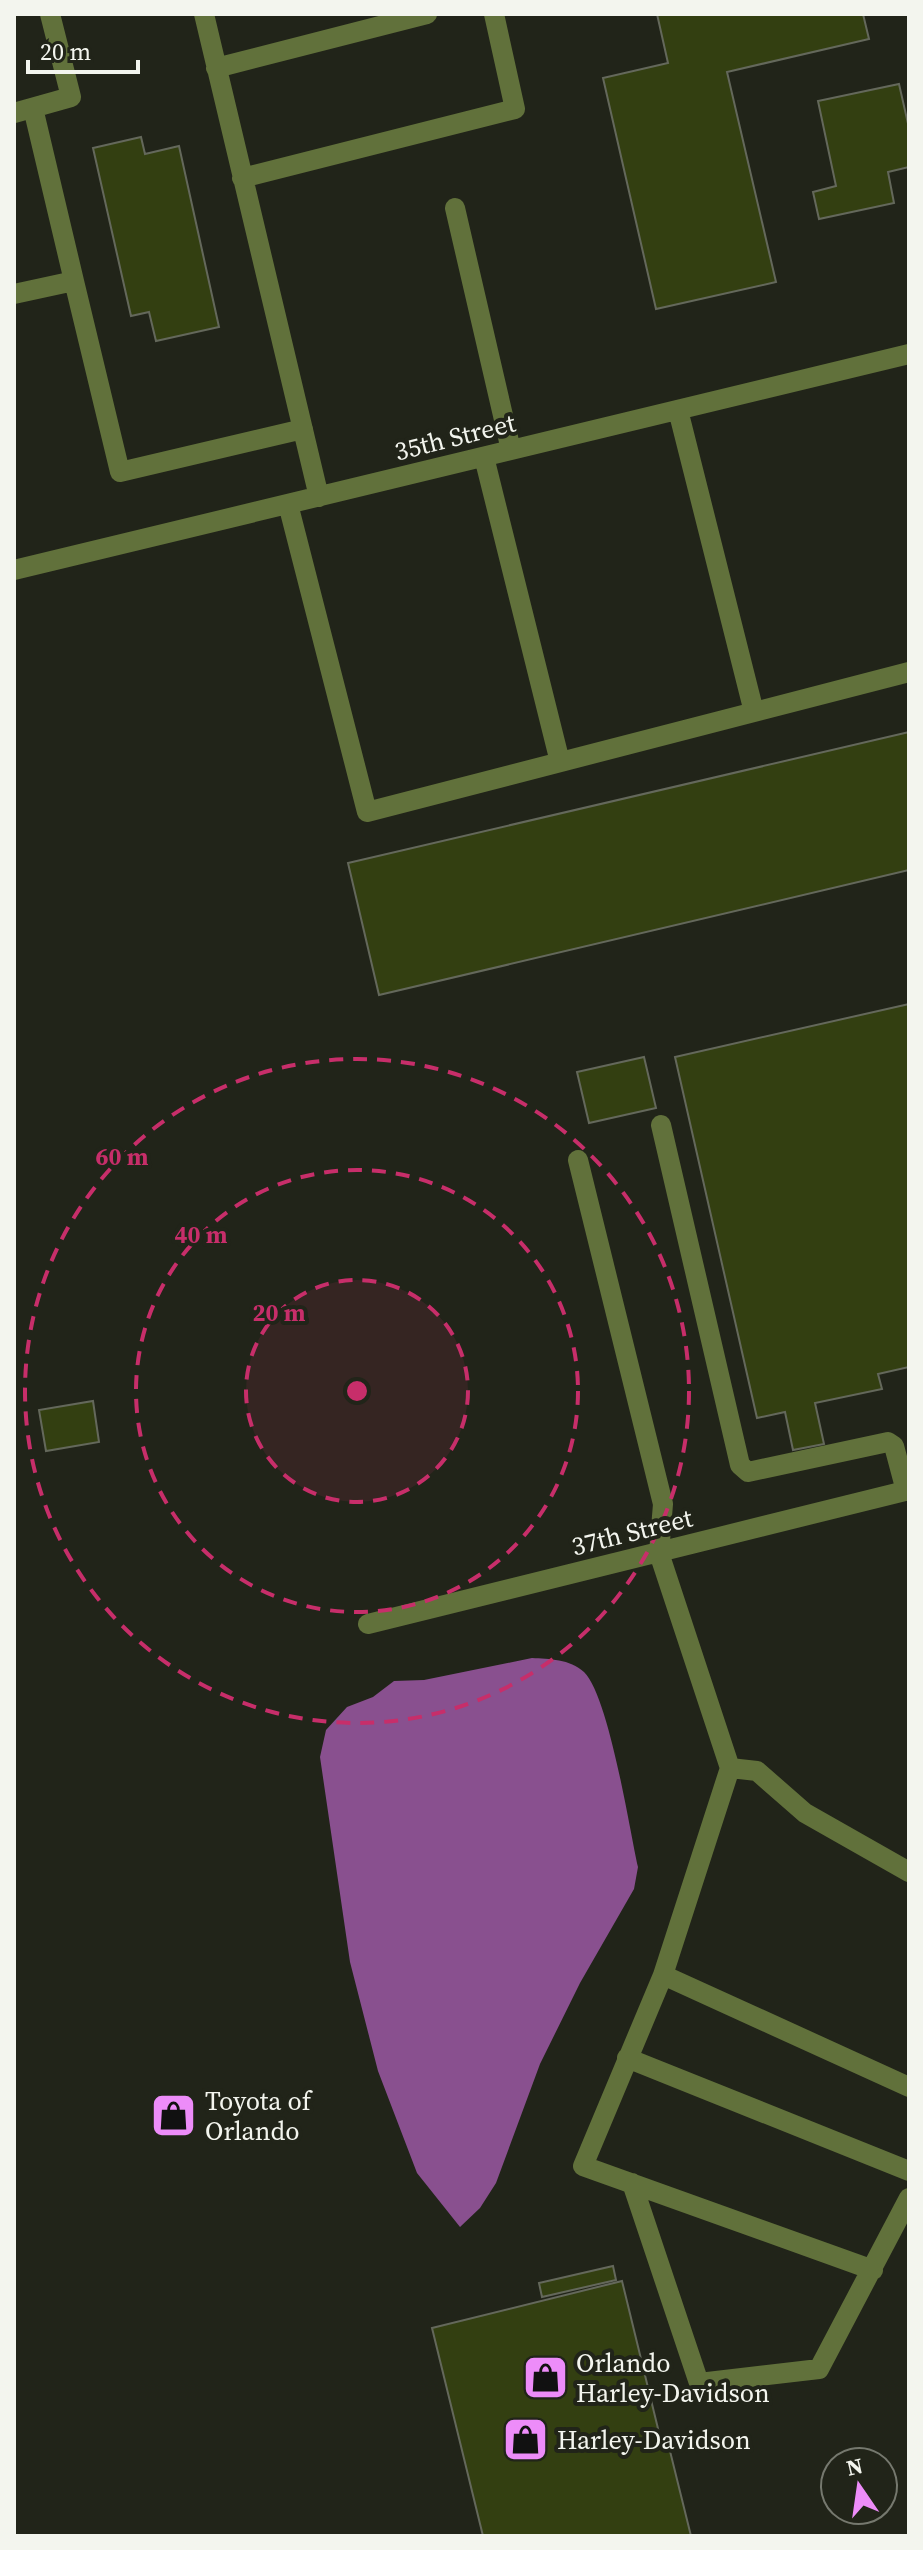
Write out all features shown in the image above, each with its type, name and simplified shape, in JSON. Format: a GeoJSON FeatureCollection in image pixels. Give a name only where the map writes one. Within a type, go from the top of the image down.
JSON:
{"type":"FeatureCollection","features":[{"type":"Feature","properties":{"kind":"street"},"geometry":{"type":"LineString","coordinates":[[50,14],[71,97],[24,110],[74,281],[120,472],[303,429]]}},
{"type":"Feature","properties":{"kind":"street"},"geometry":{"type":"LineString","coordinates":[[204,14],[319,497]]}},
{"type":"Feature","properties":{"kind":"street"},"geometry":{"type":"LineString","coordinates":[[216,68],[427,14]]}},
{"type":"Feature","properties":{"kind":"street"},"geometry":{"type":"LineString","coordinates":[[242,178],[515,109],[494,14]]}},
{"type":"Feature","properties":{"kind":"street"},"geometry":{"type":"LineString","coordinates":[[455,208],[511,450]]}},
{"type":"Feature","properties":{"kind":"street"},"geometry":{"type":"LineString","coordinates":[[14,294],[74,281]]}},
{"type":"Feature","properties":{"kind":"street","name":"35th Street"},"geometry":{"type":"LineString","coordinates":[[14,570],[909,354]]}},
{"type":"Feature","properties":{"kind":"street"},"geometry":{"type":"LineString","coordinates":[[678,410],[754,712]]}},
{"type":"Feature","properties":{"kind":"street"},"geometry":{"type":"LineString","coordinates":[[484,457],[560,762]]}},
{"type":"Feature","properties":{"kind":"street"},"geometry":{"type":"LineString","coordinates":[[288,504],[367,812],[909,672]]}},
{"type":"Feature","properties":{"kind":"street"},"geometry":{"type":"LineString","coordinates":[[661,1125],[740,1465],[748,1472],[888,1442],[894,1446],[908,1491]]}},
{"type":"Feature","properties":{"kind":"street"},"geometry":{"type":"LineString","coordinates":[[578,1160],[663,1504],[659,1553],[730,1768],[663,1975],[583,2166],[873,2270]]}},
{"type":"Feature","properties":{"kind":"street","name":"37th Street"},"geometry":{"type":"LineString","coordinates":[[368,1624],[908,1491]]}},
{"type":"Feature","properties":{"kind":"street"},"geometry":{"type":"LineString","coordinates":[[730,1768],[757,1771],[805,1813],[909,1872]]}},
{"type":"Feature","properties":{"kind":"street"},"geometry":{"type":"LineString","coordinates":[[663,1975],[909,2087]]}},
{"type":"Feature","properties":{"kind":"street"},"geometry":{"type":"LineString","coordinates":[[627,2058],[909,2171]]}},
{"type":"Feature","properties":{"kind":"street"},"geometry":{"type":"LineString","coordinates":[[632,2183],[699,2383],[819,2369],[909,2198]]}},
{"type":"Feature","properties":{"kind":"shaded area"},"geometry":{"type":"Polygon","coordinates":[[[532,1658],[572,1664],[584,1672],[593,1686],[610,1734],[638,1867],[634,1889],[580,1983],[540,2064],[496,2183],[480,2208],[460,2227],[417,2173],[378,2071],[350,1962],[320,1757],[326,1730],[347,1707],[373,1697],[394,1681],[424,1680],[532,1658]]]}},
{"type":"Feature","properties":{"kind":"building"},"geometry":{"type":"Polygon","coordinates":[[[657,14],[863,14],[869,39],[727,72],[776,282],[656,309],[603,78],[668,63],[657,14]]]}},
{"type":"Feature","properties":{"kind":"building"},"geometry":{"type":"Polygon","coordinates":[[[899,84],[909,128],[909,167],[888,172],[894,203],[819,219],[813,192],[836,186],[818,101],[899,84]]]}},
{"type":"Feature","properties":{"kind":"building"},"geometry":{"type":"Polygon","coordinates":[[[141,137],[145,154],[179,146],[219,327],[156,341],[149,312],[131,316],[93,148],[141,137]]]}},
{"type":"Feature","properties":{"kind":"building"},"geometry":{"type":"Polygon","coordinates":[[[909,732],[909,870],[379,995],[348,863],[909,732]]]}},
{"type":"Feature","properties":{"kind":"building"},"geometry":{"type":"Polygon","coordinates":[[[909,1004],[909,1367],[878,1374],[882,1389],[815,1403],[824,1444],[793,1450],[785,1412],[757,1418],[675,1057],[909,1004]]]}},
{"type":"Feature","properties":{"kind":"building"},"geometry":{"type":"Polygon","coordinates":[[[644,1057],[656,1108],[589,1123],[577,1072],[644,1057]]]}},
{"type":"Feature","properties":{"kind":"building"},"geometry":{"type":"Polygon","coordinates":[[[93,1401],[99,1442],[46,1451],[39,1410],[93,1401]]]}},
{"type":"Feature","properties":{"kind":"building"},"geometry":{"type":"Polygon","coordinates":[[[613,2266],[616,2280],[542,2297],[539,2283],[613,2266]]]}},
{"type":"Feature","properties":{"kind":"building","name":"Orlando Harley-Davidson"},"geometry":{"type":"Polygon","coordinates":[[[622,2281],[662,2445],[668,2443],[691,2536],[483,2536],[432,2328],[622,2281]]]}},
{"type":"Feature","properties":{"kind":"place","name":"Toyota of Orlando"},"geometry":{"type":"Point","coordinates":[174,2116]}},
{"type":"Feature","properties":{"kind":"place","name":"Orlando Harley-Davidson"},"geometry":{"type":"Point","coordinates":[545,2378]}},
{"type":"Feature","properties":{"kind":"place","name":"Harley-Davidson"},"geometry":{"type":"Point","coordinates":[526,2440]}}]}
